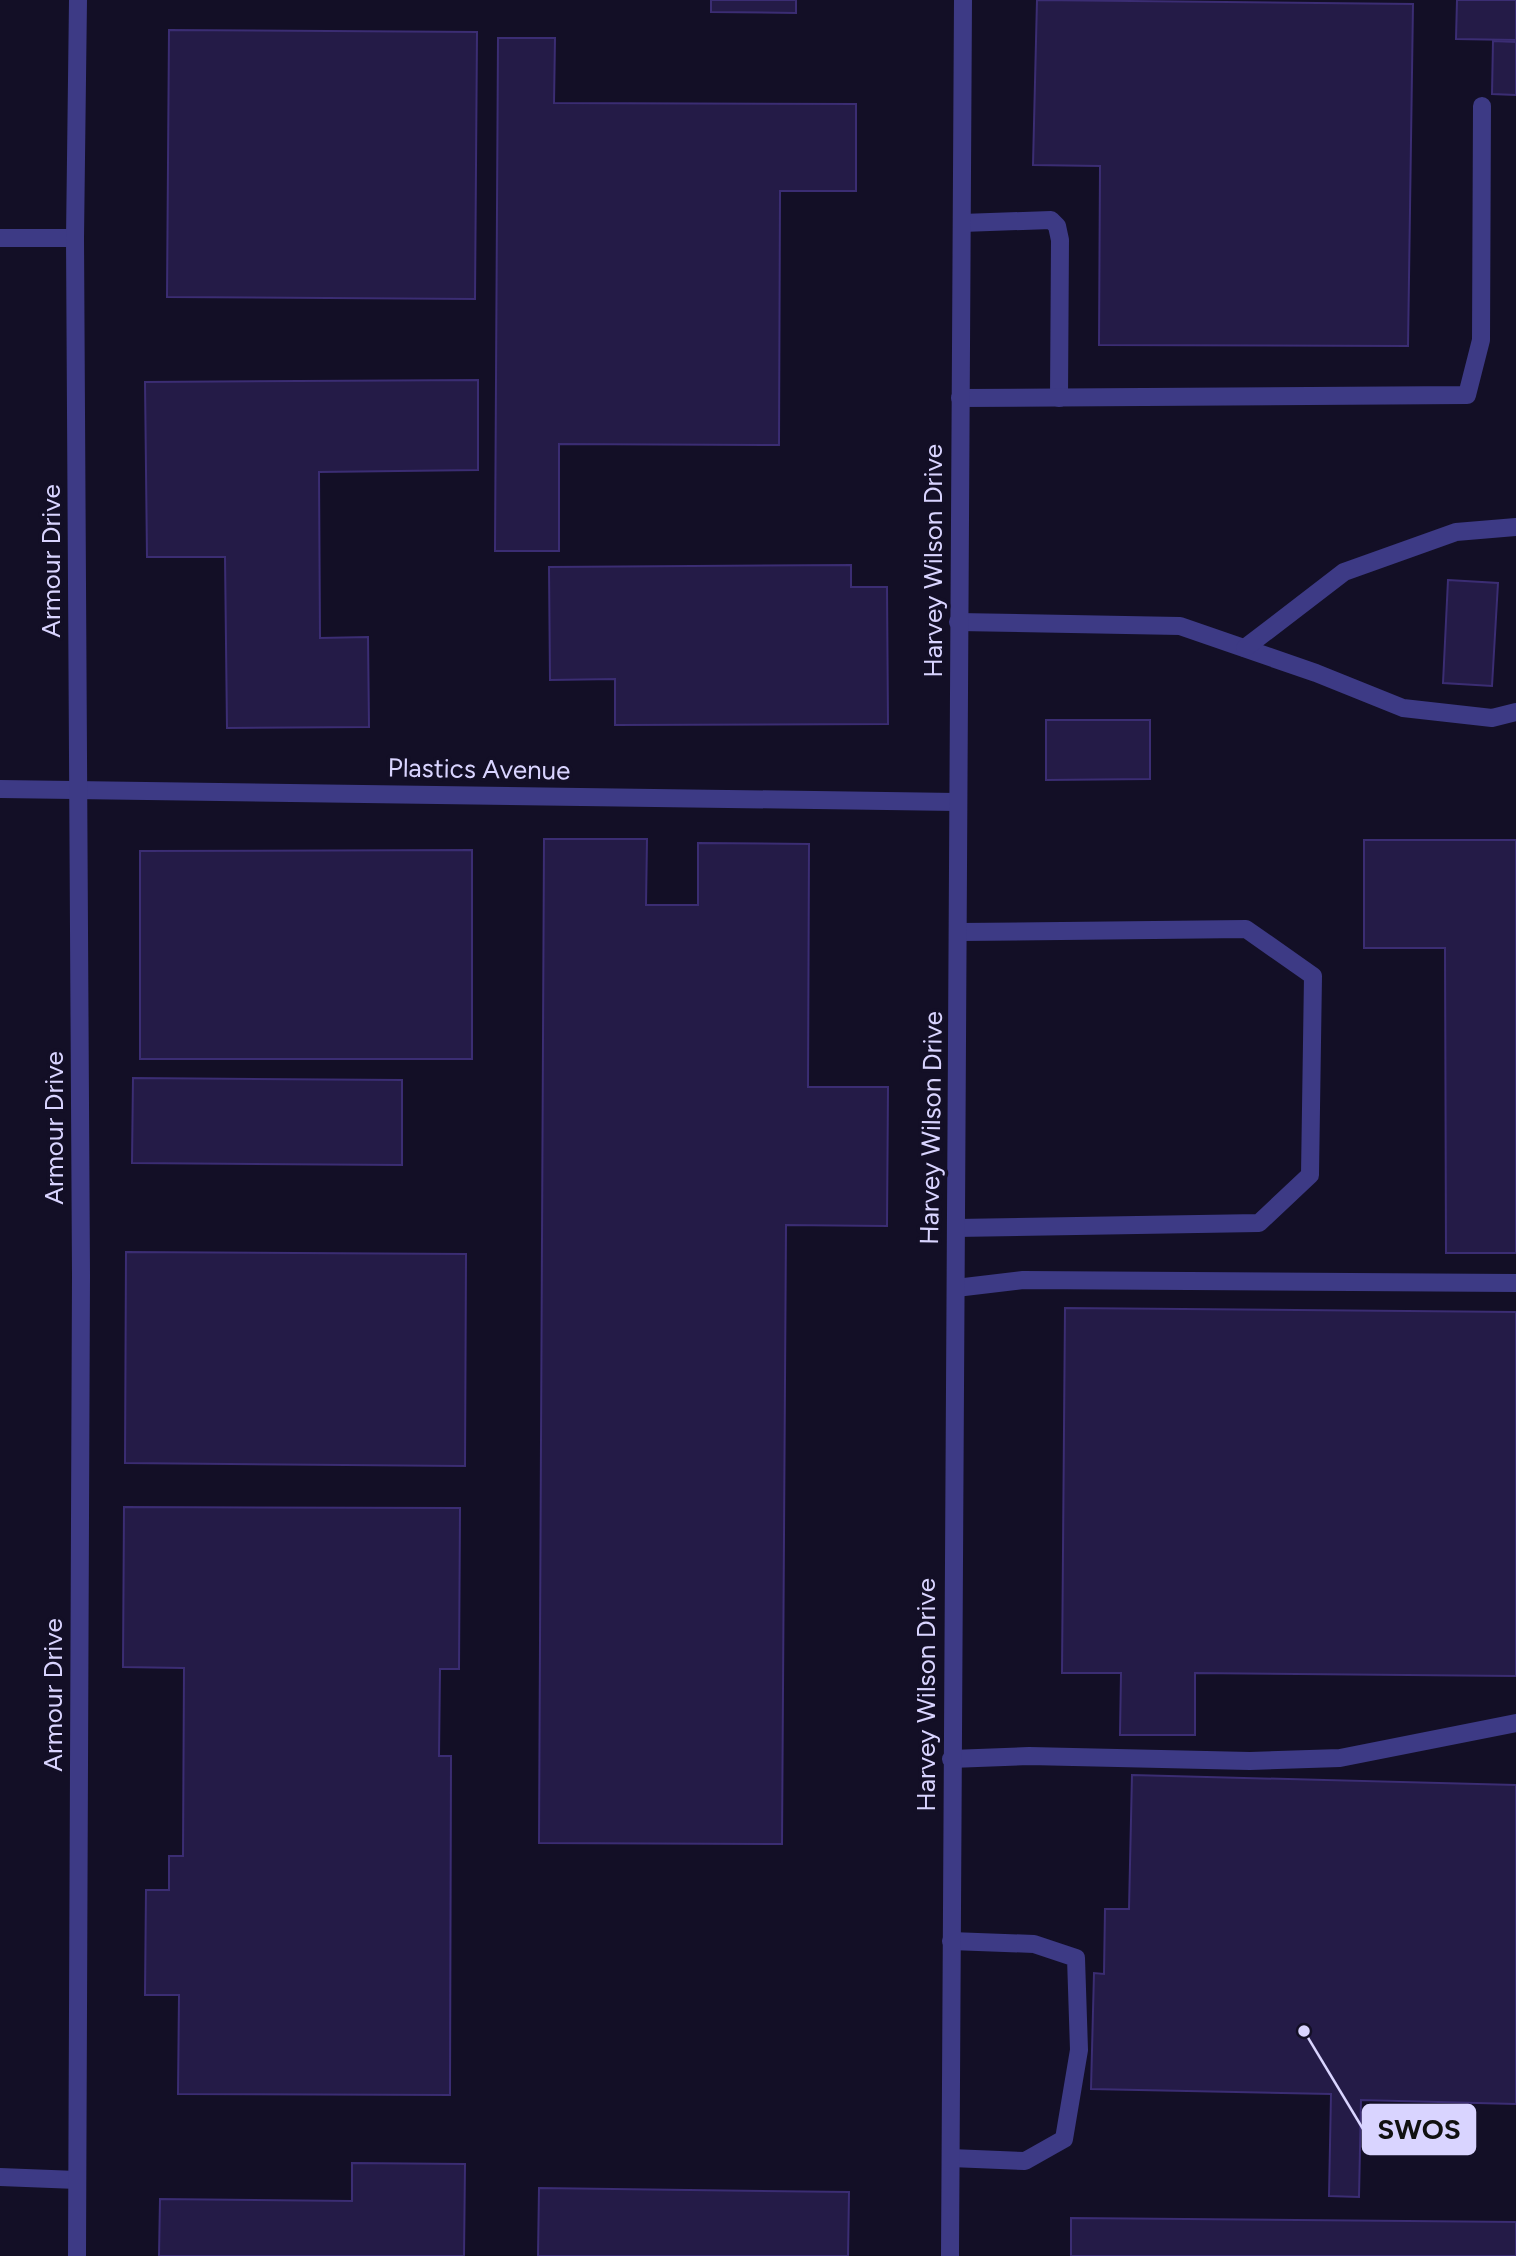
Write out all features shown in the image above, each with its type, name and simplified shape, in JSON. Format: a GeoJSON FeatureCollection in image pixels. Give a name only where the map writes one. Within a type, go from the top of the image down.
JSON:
{"type":"FeatureCollection","features":[{"type":"Feature","properties":{"kind":"street","name":"Armour Drive"},"geometry":{"type":"LineString","coordinates":[[77,2256],[81,1275],[75,238],[78,0]]}},
{"type":"Feature","properties":{"kind":"street","name":"Harvey Wilson Drive"},"geometry":{"type":"LineString","coordinates":[[950,2256],[963,0]]}},
{"type":"Feature","properties":{"kind":"street"},"geometry":{"type":"LineString","coordinates":[[961,398],[1467,395],[1480,340],[1482,106]]}},
{"type":"Feature","properties":{"kind":"street"},"geometry":{"type":"LineString","coordinates":[[962,223],[1051,220],[1057,226],[1060,240],[1059,398]]}},
{"type":"Feature","properties":{"kind":"street"},"geometry":{"type":"LineString","coordinates":[[0,238],[75,238]]}},
{"type":"Feature","properties":{"kind":"street"},"geometry":{"type":"LineString","coordinates":[[1245,648],[1344,572],[1456,532],[1516,527]]}},
{"type":"Feature","properties":{"kind":"street"},"geometry":{"type":"LineString","coordinates":[[958,622],[1180,626],[1403,708],[1492,718],[1516,712]]}},
{"type":"Feature","properties":{"kind":"street","name":"Plastics Avenue"},"geometry":{"type":"LineString","coordinates":[[0,789],[957,802]]}},
{"type":"Feature","properties":{"kind":"street"},"geometry":{"type":"LineString","coordinates":[[956,1228],[1258,1223],[1310,1175],[1313,976],[1246,929],[959,932]]}},
{"type":"Feature","properties":{"kind":"street"},"geometry":{"type":"LineString","coordinates":[[956,1288],[1023,1280],[1516,1283]]}},
{"type":"Feature","properties":{"kind":"street"},"geometry":{"type":"LineString","coordinates":[[951,1759],[1029,1756],[1250,1761],[1340,1758],[1516,1723]]}},
{"type":"Feature","properties":{"kind":"street"},"geometry":{"type":"LineString","coordinates":[[951,1941],[1034,1944],[1076,1958],[1079,2050],[1064,2139],[1025,2161],[951,2158]]}},
{"type":"Feature","properties":{"kind":"street"},"geometry":{"type":"LineString","coordinates":[[0,2177],[77,2180]]}},
{"type":"Feature","properties":{"kind":"building"},"geometry":{"type":"Polygon","coordinates":[[[711,0],[796,0],[796,13],[711,12],[711,0]]]}},
{"type":"Feature","properties":{"kind":"building"},"geometry":{"type":"Polygon","coordinates":[[[1037,0],[1413,4],[1408,346],[1099,345],[1100,166],[1033,165],[1037,0]]]}},
{"type":"Feature","properties":{"kind":"building"},"geometry":{"type":"Polygon","coordinates":[[[1457,0],[1516,0],[1516,40],[1456,39],[1457,0]]]}},
{"type":"Feature","properties":{"kind":"building"},"geometry":{"type":"Polygon","coordinates":[[[169,30],[477,32],[475,299],[167,297],[169,30]]]}},
{"type":"Feature","properties":{"kind":"building"},"geometry":{"type":"Polygon","coordinates":[[[498,38],[555,38],[554,103],[856,104],[856,191],[780,191],[779,445],[559,444],[559,551],[495,551],[498,38]]]}},
{"type":"Feature","properties":{"kind":"building"},"geometry":{"type":"Polygon","coordinates":[[[1493,41],[1516,42],[1516,95],[1492,94],[1493,41]]]}},
{"type":"Feature","properties":{"kind":"building"},"geometry":{"type":"Polygon","coordinates":[[[478,380],[478,470],[319,472],[320,638],[368,637],[369,727],[227,728],[225,557],[147,557],[145,382],[478,380]]]}},
{"type":"Feature","properties":{"kind":"building"},"geometry":{"type":"Polygon","coordinates":[[[851,565],[851,587],[887,587],[888,724],[615,725],[615,679],[550,680],[549,567],[851,565]]]}},
{"type":"Feature","properties":{"kind":"building"},"geometry":{"type":"Polygon","coordinates":[[[1448,580],[1498,583],[1492,686],[1443,683],[1448,580]]]}},
{"type":"Feature","properties":{"kind":"building"},"geometry":{"type":"Polygon","coordinates":[[[1046,720],[1150,720],[1150,779],[1046,780],[1046,720]]]}},
{"type":"Feature","properties":{"kind":"building"},"geometry":{"type":"Polygon","coordinates":[[[544,839],[647,839],[646,905],[698,905],[698,843],[809,844],[808,1087],[888,1087],[887,1226],[786,1225],[782,1844],[539,1843],[544,839]]]}},
{"type":"Feature","properties":{"kind":"building"},"geometry":{"type":"Polygon","coordinates":[[[1364,840],[1516,840],[1516,1253],[1446,1253],[1445,948],[1364,948],[1364,840]]]}},
{"type":"Feature","properties":{"kind":"building"},"geometry":{"type":"Polygon","coordinates":[[[472,850],[472,1059],[140,1059],[140,851],[472,850]]]}},
{"type":"Feature","properties":{"kind":"building"},"geometry":{"type":"Polygon","coordinates":[[[133,1078],[402,1080],[402,1165],[132,1163],[133,1078]]]}},
{"type":"Feature","properties":{"kind":"building"},"geometry":{"type":"Polygon","coordinates":[[[126,1252],[466,1254],[465,1466],[125,1463],[126,1252]]]}},
{"type":"Feature","properties":{"kind":"building"},"geometry":{"type":"Polygon","coordinates":[[[1065,1308],[1516,1312],[1516,1676],[1195,1673],[1195,1735],[1120,1735],[1121,1673],[1062,1673],[1065,1308]]]}},
{"type":"Feature","properties":{"kind":"building"},"geometry":{"type":"Polygon","coordinates":[[[124,1507],[460,1508],[459,1669],[440,1669],[439,1756],[451,1756],[450,2095],[178,2094],[179,1995],[145,1995],[146,1890],[169,1890],[169,1856],[183,1856],[184,1668],[123,1667],[124,1507]]]}},
{"type":"Feature","properties":{"kind":"building"},"geometry":{"type":"Polygon","coordinates":[[[1132,1775],[1516,1785],[1516,2104],[1361,2100],[1359,2197],[1329,2196],[1331,2094],[1091,2089],[1094,1973],[1104,1974],[1105,1909],[1129,1909],[1132,1775]]]}},
{"type":"Feature","properties":{"kind":"building"},"geometry":{"type":"Polygon","coordinates":[[[352,2163],[465,2164],[464,2256],[159,2256],[160,2199],[352,2201],[352,2163]]]}},
{"type":"Feature","properties":{"kind":"building"},"geometry":{"type":"Polygon","coordinates":[[[539,2188],[849,2192],[848,2256],[538,2256],[539,2188]]]}},
{"type":"Feature","properties":{"kind":"building"},"geometry":{"type":"Polygon","coordinates":[[[1071,2218],[1516,2222],[1516,2256],[1071,2256],[1071,2218]]]}},
{"type":"Feature","properties":{"kind":"place","name":"SWOS"},"geometry":{"type":"Point","coordinates":[1304,2031]}}]}
